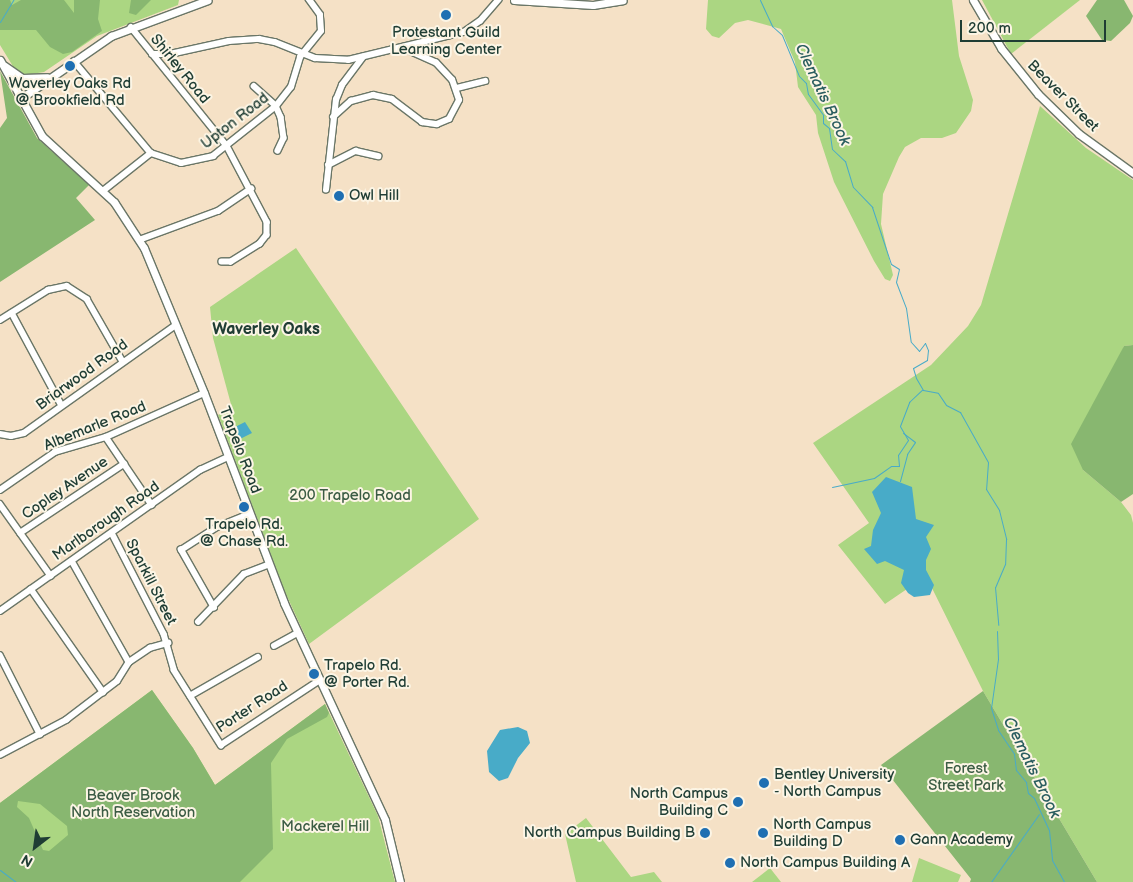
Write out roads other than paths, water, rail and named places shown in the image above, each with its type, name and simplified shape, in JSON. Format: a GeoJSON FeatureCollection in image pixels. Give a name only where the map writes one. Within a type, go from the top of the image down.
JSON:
{"type":"FeatureCollection","features":[{"type":"Feature","properties":{"kind":"main road"},"geometry":{"type":"LineString","coordinates":[[20,99],[111,36],[186,4],[208,0]]}},
{"type":"Feature","properties":{"kind":"main road"},"geometry":{"type":"LineString","coordinates":[[514,0],[592,5],[623,0]]}},
{"type":"Feature","properties":{"kind":"main road","name":"Beaver Street"},"geometry":{"type":"LineString","coordinates":[[973,0],[1001,48],[1038,94],[1086,139],[1133,173]]}},
{"type":"Feature","properties":{"kind":"main road"},"geometry":{"type":"LineString","coordinates":[[0,60],[22,78],[39,80],[55,74]]}},
{"type":"Feature","properties":{"kind":"main road","name":"Trapelo Road"},"geometry":{"type":"LineString","coordinates":[[0,60],[42,136],[103,191],[139,240],[204,392],[268,565],[297,633],[385,820],[400,882]]}},
{"type":"Feature","properties":{"kind":"street","name":"Upton Road"},"geometry":{"type":"LineString","coordinates":[[151,153],[171,162],[186,163],[203,160],[227,146],[276,106],[291,87],[302,54],[316,40],[322,26],[317,10],[309,0]]}},
{"type":"Feature","properties":{"kind":"street"},"geometry":{"type":"LineString","coordinates":[[152,54],[170,54],[229,41],[259,39],[275,42],[302,54],[324,60],[363,58],[404,49],[464,32],[480,21],[498,0]]}},
{"type":"Feature","properties":{"kind":"street","name":"Shirley Road"},"geometry":{"type":"LineString","coordinates":[[131,27],[227,146],[267,222],[267,235],[249,252],[229,263],[222,262]]}},
{"type":"Feature","properties":{"kind":"street"},"geometry":{"type":"LineString","coordinates":[[333,117],[356,98],[379,95],[392,99],[422,122],[441,123],[456,111],[459,100],[457,88],[436,63],[404,49]]}},
{"type":"Feature","properties":{"kind":"street"},"geometry":{"type":"LineString","coordinates":[[326,190],[333,117],[338,92],[363,58]]}},
{"type":"Feature","properties":{"kind":"street"},"geometry":{"type":"LineString","coordinates":[[74,61],[151,153],[103,191]]}},
{"type":"Feature","properties":{"kind":"street"},"geometry":{"type":"LineString","coordinates":[[457,88],[485,81]]}},
{"type":"Feature","properties":{"kind":"street"},"geometry":{"type":"LineString","coordinates":[[254,86],[276,106],[284,133],[278,151]]}},
{"type":"Feature","properties":{"kind":"street"},"geometry":{"type":"LineString","coordinates":[[328,165],[356,151],[378,156]]}},
{"type":"Feature","properties":{"kind":"street"},"geometry":{"type":"LineString","coordinates":[[139,240],[218,211],[251,189]]}},
{"type":"Feature","properties":{"kind":"street"},"geometry":{"type":"LineString","coordinates":[[0,320],[55,286],[73,288],[87,299],[122,360]]}},
{"type":"Feature","properties":{"kind":"street"},"geometry":{"type":"LineString","coordinates":[[12,313],[61,404]]}},
{"type":"Feature","properties":{"kind":"street","name":"Briarwood Road"},"geometry":{"type":"LineString","coordinates":[[0,434],[15,436],[24,433],[122,360],[176,324]]}},
{"type":"Feature","properties":{"kind":"street","name":"Albemarle Road"},"geometry":{"type":"LineString","coordinates":[[0,490],[55,452],[106,437],[204,392]]}},
{"type":"Feature","properties":{"kind":"street"},"geometry":{"type":"LineString","coordinates":[[106,437],[152,504]]}},
{"type":"Feature","properties":{"kind":"street","name":"Marlborough Road"},"geometry":{"type":"LineString","coordinates":[[1,609],[51,576],[200,470],[228,456]]}},
{"type":"Feature","properties":{"kind":"street","name":"Copley Avenue"},"geometry":{"type":"LineString","coordinates":[[20,533],[124,464]]}},
{"type":"Feature","properties":{"kind":"street"},"geometry":{"type":"LineString","coordinates":[[0,504],[51,576]]}},
{"type":"Feature","properties":{"kind":"street"},"geometry":{"type":"LineString","coordinates":[[214,608],[181,550],[217,527],[250,514]]}},
{"type":"Feature","properties":{"kind":"street","name":"Sparkill Street"},"geometry":{"type":"LineString","coordinates":[[112,533],[168,643]]}},
{"type":"Feature","properties":{"kind":"street"},"geometry":{"type":"LineString","coordinates":[[72,561],[129,662]]}},
{"type":"Feature","properties":{"kind":"street"},"geometry":{"type":"LineString","coordinates":[[198,622],[214,608],[244,574],[268,565]]}},
{"type":"Feature","properties":{"kind":"street"},"geometry":{"type":"LineString","coordinates":[[31,589],[103,692]]}},
{"type":"Feature","properties":{"kind":"street"},"geometry":{"type":"LineString","coordinates":[[274,646],[297,633]]}},
{"type":"Feature","properties":{"kind":"street"},"geometry":{"type":"LineString","coordinates":[[0,755],[40,734],[103,692],[123,676],[129,662],[150,648],[168,643]]}},
{"type":"Feature","properties":{"kind":"street","name":"Porter Road"},"geometry":{"type":"LineString","coordinates":[[168,643],[174,670],[220,745],[320,680]]}},
{"type":"Feature","properties":{"kind":"street"},"geometry":{"type":"LineString","coordinates":[[0,655],[40,734]]}},
{"type":"Feature","properties":{"kind":"street"},"geometry":{"type":"LineString","coordinates":[[190,696],[258,657]]}},
{"type":"Feature","properties":{"kind":"water"},"geometry":{"type":"Polygon","coordinates":[[[245,422],[252,433],[238,440],[231,429],[245,422]]]}},
{"type":"Feature","properties":{"kind":"water"},"geometry":{"type":"Polygon","coordinates":[[[886,477],[912,487],[916,519],[934,525],[926,537],[931,549],[926,560],[926,570],[934,585],[930,595],[914,597],[908,593],[901,583],[904,570],[885,561],[877,564],[864,549],[871,546],[873,530],[881,513],[872,492],[886,477]]]}},
{"type":"Feature","properties":{"kind":"water"},"geometry":{"type":"Polygon","coordinates":[[[518,727],[527,731],[530,743],[518,758],[508,778],[499,781],[489,772],[487,751],[500,730],[518,727]]]}},
{"type":"Feature","properties":{"kind":"waterway"},"geometry":{"type":"LineString","coordinates":[[0,22],[13,0]]}},
{"type":"Feature","properties":{"kind":"waterway","name":"Clematis Brook"},"geometry":{"type":"LineString","coordinates":[[760,0],[772,26],[782,35],[799,76],[806,83],[808,94],[823,115],[823,123],[829,128],[832,149],[845,161],[853,187],[872,207],[891,264],[899,269],[896,282],[906,308],[911,342],[919,351],[925,343],[928,350],[927,360],[913,368],[916,378],[923,390],[938,393],[946,405],[960,412],[988,462],[986,489],[999,510],[1006,539],[1005,564],[995,587],[998,625]]}},
{"type":"Feature","properties":{"kind":"waterway"},"geometry":{"type":"LineString","coordinates":[[832,487],[874,478],[891,466],[899,466],[898,455],[908,440],[900,426],[909,402],[922,390]]}},
{"type":"Feature","properties":{"kind":"waterway"},"geometry":{"type":"LineString","coordinates":[[900,481],[907,454],[915,442],[903,433]]}},
{"type":"Feature","properties":{"kind":"waterway","name":"Clematis Brook"},"geometry":{"type":"LineString","coordinates":[[997,631],[998,659],[991,708],[998,730],[1014,754],[1016,770],[1026,782],[1028,793],[1034,798],[1049,830],[1052,860],[1064,882]]}},
{"type":"Feature","properties":{"kind":"waterway"},"geometry":{"type":"LineString","coordinates":[[991,882],[1039,814]]}},
{"type":"Feature","properties":{"kind":"waterway"},"geometry":{"type":"LineString","coordinates":[[0,870],[16,882]]}},
{"type":"Feature","properties":{"kind":"place","name":"Protestant Guild Learning Center"},"geometry":{"type":"Point","coordinates":[446,15]}},
{"type":"Feature","properties":{"kind":"place","name":"Waverley Oaks Rd @ Brookfield Rd"},"geometry":{"type":"Point","coordinates":[70,66]}},
{"type":"Feature","properties":{"kind":"place","name":"Owl Hill"},"geometry":{"type":"Point","coordinates":[339,196]}},
{"type":"Feature","properties":{"kind":"place","name":"Trapelo Rd. @ Chase Rd."},"geometry":{"type":"Point","coordinates":[244,507]}},
{"type":"Feature","properties":{"kind":"place","name":"Trapelo Rd. @ Porter Rd."},"geometry":{"type":"Point","coordinates":[314,674]}},
{"type":"Feature","properties":{"kind":"place","name":"Bentley University - North Campus"},"geometry":{"type":"Point","coordinates":[764,783]}},
{"type":"Feature","properties":{"kind":"place","name":"North Campus Building C"},"geometry":{"type":"Point","coordinates":[738,802]}},
{"type":"Feature","properties":{"kind":"place","name":"North Campus Building B"},"geometry":{"type":"Point","coordinates":[705,833]}},
{"type":"Feature","properties":{"kind":"place","name":"North Campus Building D"},"geometry":{"type":"Point","coordinates":[763,833]}},
{"type":"Feature","properties":{"kind":"place","name":"Gann Academy"},"geometry":{"type":"Point","coordinates":[900,840]}},
{"type":"Feature","properties":{"kind":"place","name":"North Campus Building A"},"geometry":{"type":"Point","coordinates":[730,863]}},
{"type":"Feature","properties":{"kind":"district","name":"Waverley Oaks"},"geometry":{"type":"Point","coordinates":[266,330]}},
{"type":"Feature","properties":{"kind":"park label","name":"200 Trapelo Road"},"geometry":{"type":"Point","coordinates":[350,496]}},
{"type":"Feature","properties":{"kind":"park label","name":"Forest Street Park"},"geometry":{"type":"Point","coordinates":[966,776]}},
{"type":"Feature","properties":{"kind":"park label","name":"Beaver Brook North Reservation"},"geometry":{"type":"Point","coordinates":[133,804]}},
{"type":"Feature","properties":{"kind":"park label","name":"Mackerel Hill"},"geometry":{"type":"Point","coordinates":[325,827]}}]}
